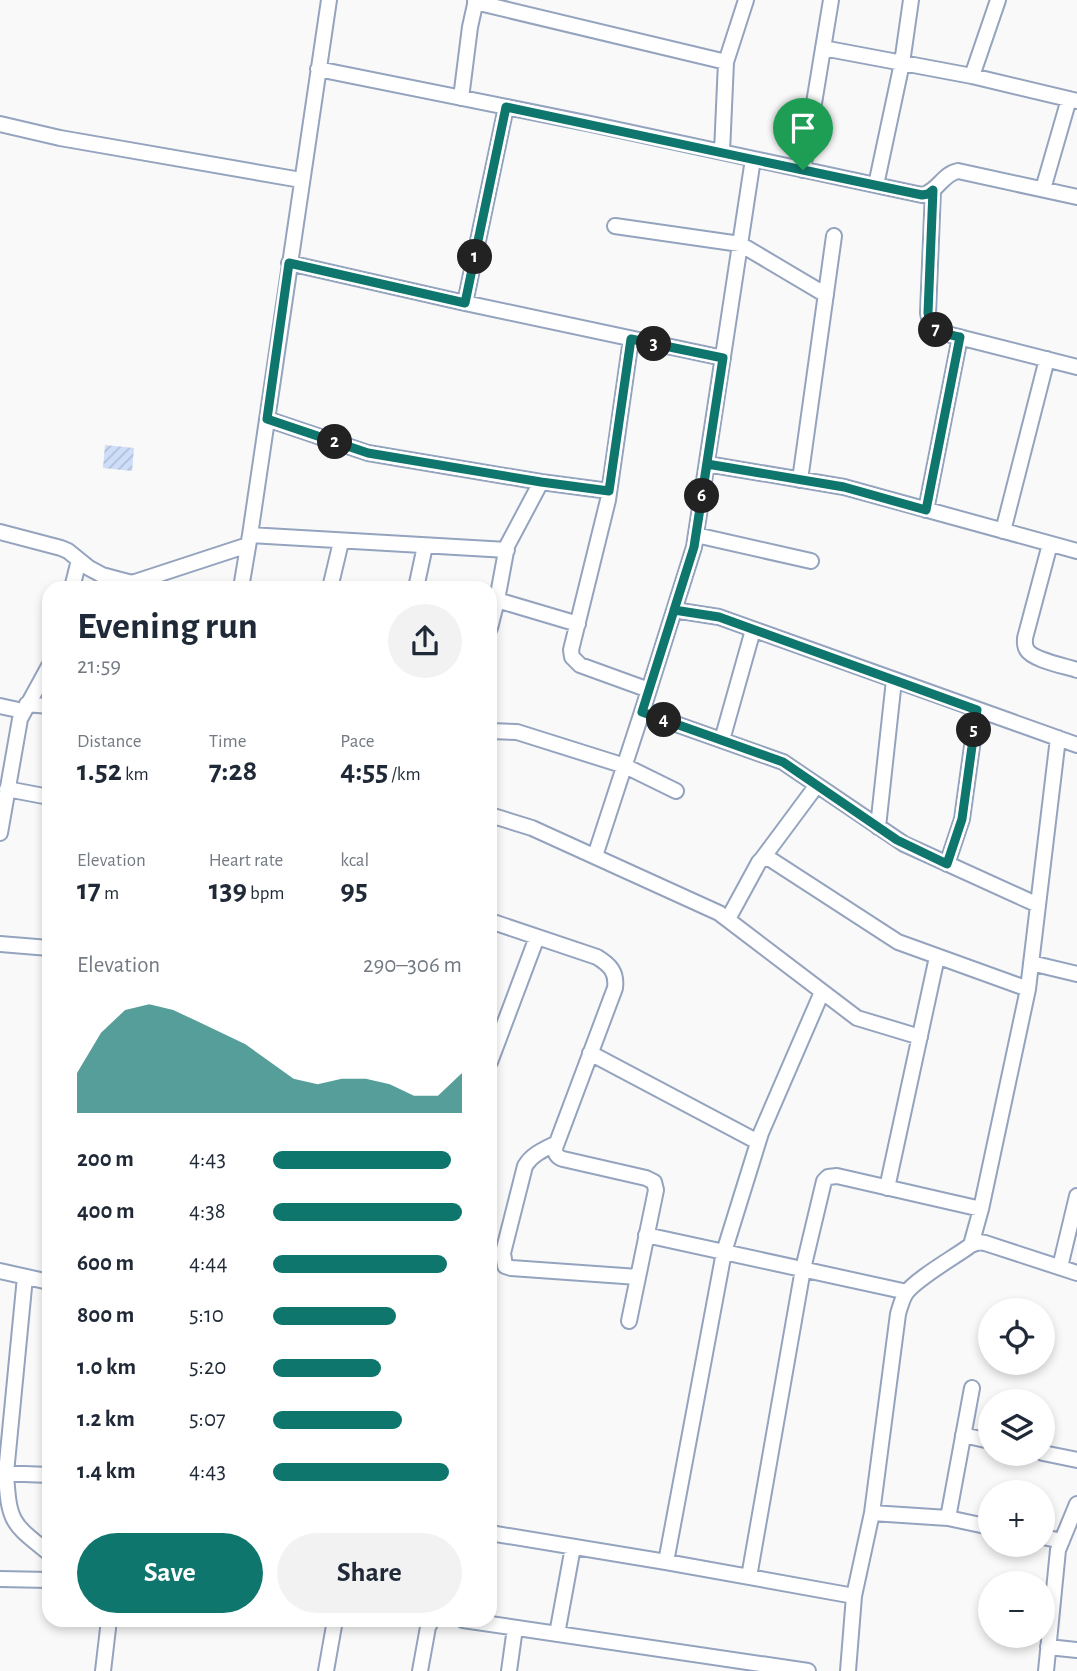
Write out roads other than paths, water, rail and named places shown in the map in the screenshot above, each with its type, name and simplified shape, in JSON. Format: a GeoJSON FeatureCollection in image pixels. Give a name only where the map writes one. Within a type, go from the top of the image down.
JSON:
{"type":"FeatureCollection","features":[{"type":"Feature","properties":{"kind":"street"},"geometry":{"type":"LineString","coordinates":[[242,581],[329,0]]}},
{"type":"Feature","properties":{"kind":"street"},"geometry":{"type":"LineString","coordinates":[[722,152],[726,62],[746,0]]}},
{"type":"Feature","properties":{"kind":"street"},"geometry":{"type":"LineString","coordinates":[[803,170],[831,0]]}},
{"type":"Feature","properties":{"kind":"street"},"geometry":{"type":"LineString","coordinates":[[876,185],[902,63],[911,0]]}},
{"type":"Feature","properties":{"kind":"street"},"geometry":{"type":"LineString","coordinates":[[972,76],[998,0]]}},
{"type":"Feature","properties":{"kind":"street"},"geometry":{"type":"LineString","coordinates":[[461,98],[476,1],[726,62]]}},
{"type":"Feature","properties":{"kind":"street"},"geometry":{"type":"LineString","coordinates":[[823,48],[972,76],[1073,100],[1043,189]]}},
{"type":"Feature","properties":{"kind":"street"},"geometry":{"type":"LineString","coordinates":[[318,69],[922,195],[928,194],[946,176],[958,172],[1077,197]]}},
{"type":"Feature","properties":{"kind":"street"},"geometry":{"type":"LineString","coordinates":[[465,303],[506,107]]}},
{"type":"Feature","properties":{"kind":"street"},"geometry":{"type":"LineString","coordinates":[[0,124],[60,138],[301,180]]}},
{"type":"Feature","properties":{"kind":"street"},"geometry":{"type":"LineString","coordinates":[[595,856],[694,547],[753,159]]}},
{"type":"Feature","properties":{"kind":"street"},"geometry":{"type":"LineString","coordinates":[[933,190],[928,313],[930,324],[943,333],[1077,367]]}},
{"type":"Feature","properties":{"kind":"street"},"geometry":{"type":"LineString","coordinates":[[615,226],[740,244],[826,295]]}},
{"type":"Feature","properties":{"kind":"street"},"geometry":{"type":"LineString","coordinates":[[800,480],[834,236]]}},
{"type":"Feature","properties":{"kind":"street"},"geometry":{"type":"LineString","coordinates":[[289,263],[723,358]]}},
{"type":"Feature","properties":{"kind":"street"},"geometry":{"type":"LineString","coordinates":[[926,510],[960,337]]}},
{"type":"Feature","properties":{"kind":"street"},"geometry":{"type":"LineString","coordinates":[[631,339],[609,491],[572,657],[580,665],[649,690]]}},
{"type":"Feature","properties":{"kind":"street"},"geometry":{"type":"LineString","coordinates":[[1003,531],[1047,359]]}},
{"type":"Feature","properties":{"kind":"street"},"geometry":{"type":"LineString","coordinates":[[267,419],[368,453],[609,491]]}},
{"type":"Feature","properties":{"kind":"street"},"geometry":{"type":"LineString","coordinates":[[707,464],[844,487],[1077,551]]}},
{"type":"Feature","properties":{"kind":"street"},"geometry":{"type":"LineString","coordinates":[[541,482],[507,550],[497,600],[578,624]]}},
{"type":"Feature","properties":{"kind":"street"},"geometry":{"type":"LineString","coordinates":[[0,533],[61,548],[102,575],[124,581]]}},
{"type":"Feature","properties":{"kind":"street"},"geometry":{"type":"LineString","coordinates":[[696,535],[811,561]]}},
{"type":"Feature","properties":{"kind":"street"},"geometry":{"type":"LineString","coordinates":[[137,581],[249,540],[341,541],[507,550]]}},
{"type":"Feature","properties":{"kind":"street"},"geometry":{"type":"LineString","coordinates":[[332,581],[341,541]]}},
{"type":"Feature","properties":{"kind":"street"},"geometry":{"type":"LineString","coordinates":[[1050,544],[1024,646],[1035,657],[1077,670]]}},
{"type":"Feature","properties":{"kind":"street"},"geometry":{"type":"LineString","coordinates":[[418,581],[425,546]]}},
{"type":"Feature","properties":{"kind":"street"},"geometry":{"type":"LineString","coordinates":[[74,581],[79,560]]}},
{"type":"Feature","properties":{"kind":"street"},"geometry":{"type":"LineString","coordinates":[[674,610],[719,617],[1077,745]]}},
{"type":"Feature","properties":{"kind":"street"},"geometry":{"type":"LineString","coordinates":[[722,740],[753,630]]}},
{"type":"Feature","properties":{"kind":"street"},"geometry":{"type":"LineString","coordinates":[[0,833],[17,728],[42,678]]}},
{"type":"Feature","properties":{"kind":"street"},"geometry":{"type":"LineString","coordinates":[[877,827],[894,680]]}},
{"type":"Feature","properties":{"kind":"street"},"geometry":{"type":"LineString","coordinates":[[0,706],[42,707]]}},
{"type":"Feature","properties":{"kind":"street"},"geometry":{"type":"LineString","coordinates":[[947,864],[962,819],[977,710]]}},
{"type":"Feature","properties":{"kind":"street"},"geometry":{"type":"LineString","coordinates":[[642,712],[783,762],[904,844],[1038,905]]}},
{"type":"Feature","properties":{"kind":"street"},"geometry":{"type":"LineString","coordinates":[[497,731],[517,732],[625,766],[676,791]]}},
{"type":"Feature","properties":{"kind":"street"},"geometry":{"type":"LineString","coordinates":[[971,1245],[1028,989],[1058,738]]}},
{"type":"Feature","properties":{"kind":"street"},"geometry":{"type":"LineString","coordinates":[[728,919],[762,859],[817,785]]}},
{"type":"Feature","properties":{"kind":"street"},"geometry":{"type":"LineString","coordinates":[[7,789],[42,796]]}},
{"type":"Feature","properties":{"kind":"street"},"geometry":{"type":"LineString","coordinates":[[497,816],[532,828],[719,913],[849,1014],[863,1021],[920,1037]]}},
{"type":"Feature","properties":{"kind":"street"},"geometry":{"type":"LineString","coordinates":[[762,859],[770,859],[898,942],[1028,989]]}},
{"type":"Feature","properties":{"kind":"street"},"geometry":{"type":"LineString","coordinates":[[497,923],[597,957],[614,972],[615,988],[555,1153],[563,1159],[654,1182],[656,1190],[629,1321]]}},
{"type":"Feature","properties":{"kind":"street"},"geometry":{"type":"LineString","coordinates":[[497,1043],[537,937]]}},
{"type":"Feature","properties":{"kind":"street"},"geometry":{"type":"LineString","coordinates":[[0,944],[42,947]]}},
{"type":"Feature","properties":{"kind":"street"},"geometry":{"type":"LineString","coordinates":[[887,1188],[937,957]]}},
{"type":"Feature","properties":{"kind":"street"},"geometry":{"type":"LineString","coordinates":[[1031,963],[1077,974]]}},
{"type":"Feature","properties":{"kind":"street"},"geometry":{"type":"LineString","coordinates":[[666,1562],[724,1252],[758,1142],[822,992]]}},
{"type":"Feature","properties":{"kind":"street"},"geometry":{"type":"LineString","coordinates":[[590,1053],[758,1142]]}},
{"type":"Feature","properties":{"kind":"street"},"geometry":{"type":"LineString","coordinates":[[557,1143],[535,1155],[525,1166],[503,1253],[505,1266],[638,1277]]}},
{"type":"Feature","properties":{"kind":"street"},"geometry":{"type":"LineString","coordinates":[[749,1577],[803,1269],[824,1181],[828,1177],[837,1176],[981,1209]]}},
{"type":"Feature","properties":{"kind":"street"},"geometry":{"type":"LineString","coordinates":[[1060,1267],[1077,1196]]}},
{"type":"Feature","properties":{"kind":"street"},"geometry":{"type":"LineString","coordinates":[[646,1235],[907,1292]]}},
{"type":"Feature","properties":{"kind":"street"},"geometry":{"type":"LineString","coordinates":[[848,1671],[854,1597],[872,1513],[898,1314],[907,1292],[979,1242],[1077,1273]]}},
{"type":"Feature","properties":{"kind":"street"},"geometry":{"type":"LineString","coordinates":[[0,1271],[42,1280]]}},
{"type":"Feature","properties":{"kind":"street"},"geometry":{"type":"LineString","coordinates":[[24,1276],[3,1473],[11,1513],[16,1524],[42,1547]]}},
{"type":"Feature","properties":{"kind":"street"},"geometry":{"type":"LineString","coordinates":[[948,1518],[972,1388]]}},
{"type":"Feature","properties":{"kind":"street"},"geometry":{"type":"LineString","coordinates":[[963,1435],[978,1438]]}},
{"type":"Feature","properties":{"kind":"street"},"geometry":{"type":"LineString","coordinates":[[1055,1455],[1077,1460]]}},
{"type":"Feature","properties":{"kind":"street"},"geometry":{"type":"LineString","coordinates":[[3,1473],[42,1475]]}},
{"type":"Feature","properties":{"kind":"street"},"geometry":{"type":"LineString","coordinates":[[1055,1579],[1058,1550],[1077,1504]]}},
{"type":"Feature","properties":{"kind":"street"},"geometry":{"type":"LineString","coordinates":[[872,1513],[948,1518],[978,1524]]}},
{"type":"Feature","properties":{"kind":"street"},"geometry":{"type":"LineString","coordinates":[[497,1534],[854,1597]]}},
{"type":"Feature","properties":{"kind":"street"},"geometry":{"type":"LineString","coordinates":[[1055,1540],[1062,1541]]}},
{"type":"Feature","properties":{"kind":"street"},"geometry":{"type":"LineString","coordinates":[[557,1634],[573,1547]]}},
{"type":"Feature","properties":{"kind":"street"},"geometry":{"type":"LineString","coordinates":[[0,1579],[42,1580]]}},
{"type":"Feature","properties":{"kind":"street"},"geometry":{"type":"LineString","coordinates":[[497,1625],[751,1667],[808,1671]]}},
{"type":"Feature","properties":{"kind":"street"},"geometry":{"type":"LineString","coordinates":[[103,1671],[108,1627]]}},
{"type":"Feature","properties":{"kind":"street"},"geometry":{"type":"LineString","coordinates":[[326,1671],[334,1627]]}},
{"type":"Feature","properties":{"kind":"street"},"geometry":{"type":"LineString","coordinates":[[420,1671],[428,1627]]}},
{"type":"Feature","properties":{"kind":"street"},"geometry":{"type":"LineString","coordinates":[[509,1671],[515,1628]]}},
{"type":"Feature","properties":{"kind":"street"},"geometry":{"type":"LineString","coordinates":[[1046,1671],[1048,1648]]}},
{"type":"Feature","properties":{"kind":"street"},"geometry":{"type":"LineString","coordinates":[[1055,1648],[1077,1650]]}}]}
